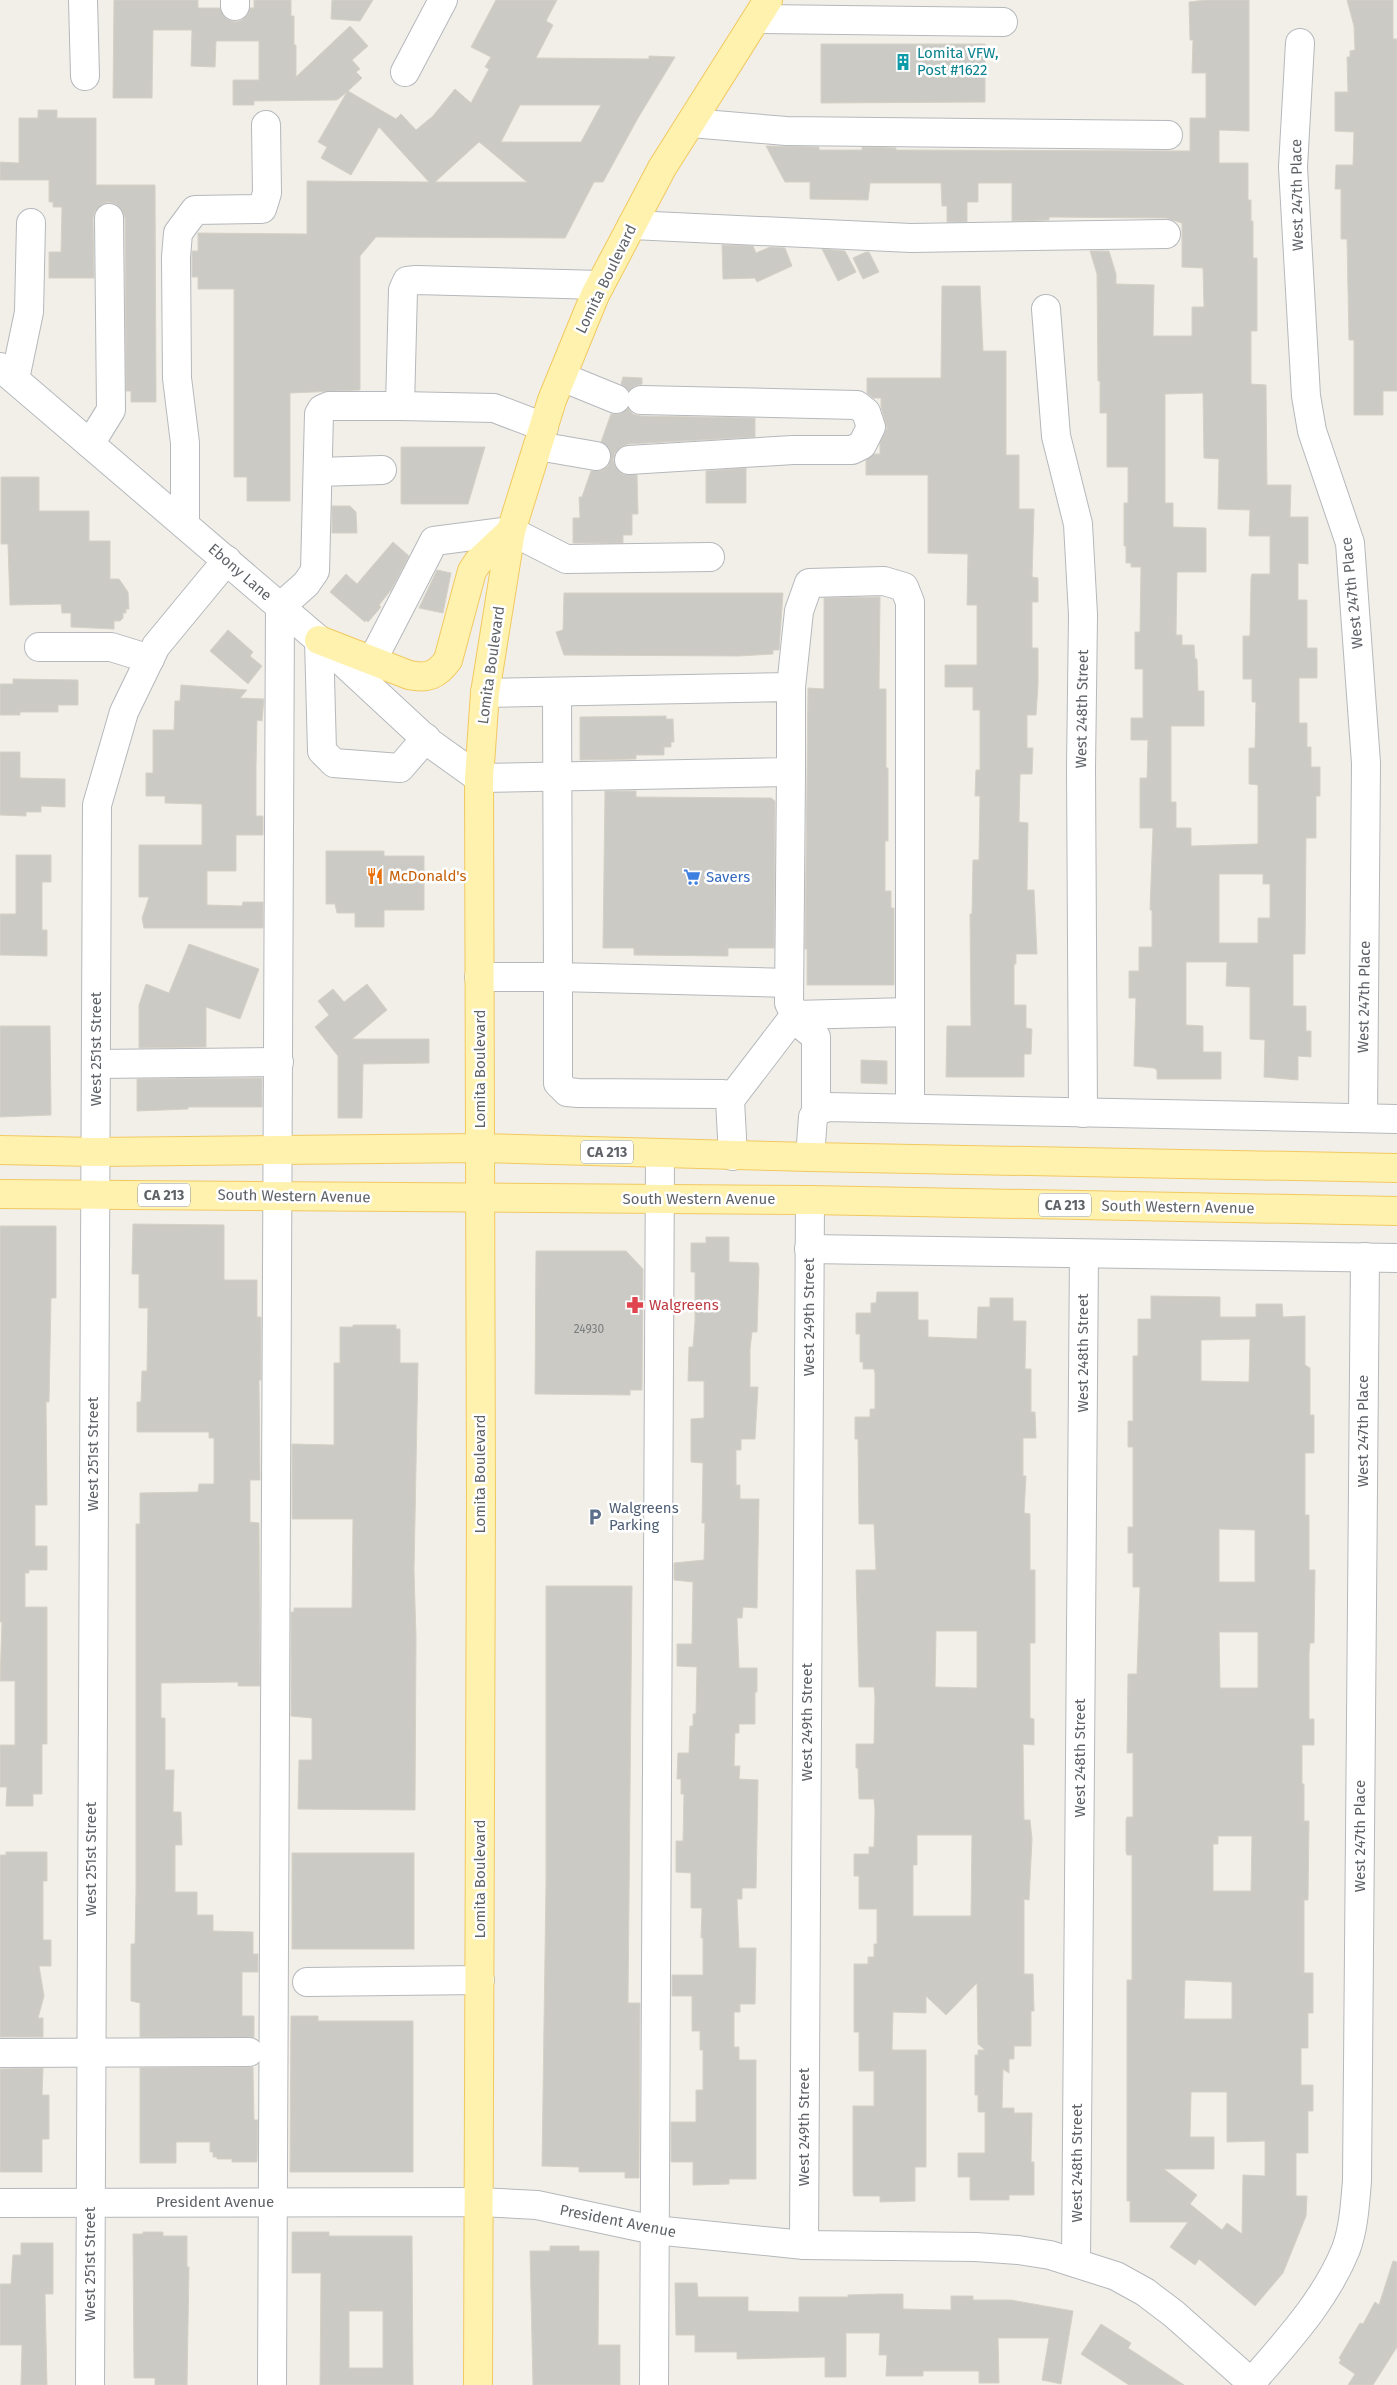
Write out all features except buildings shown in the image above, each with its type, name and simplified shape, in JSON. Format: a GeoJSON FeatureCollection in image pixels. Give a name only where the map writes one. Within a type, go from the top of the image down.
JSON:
{"type":"FeatureCollection","features":[{"type":"Feature","properties":{"kind":"main road","name":"Lomita Boulevard"},"geometry":{"type":"LineString","coordinates":[[478,2385],[480,1980],[479,778],[485,693],[511,531],[562,377],[600,285],[662,168],[762,9]]}},
{"type":"Feature","properties":{"kind":"main road"},"geometry":{"type":"LineString","coordinates":[[319,640],[420,677],[432,676],[441,670],[448,660],[472,571],[478,562],[511,531]]}},
{"type":"Feature","properties":{"kind":"main road","name":"CA 213"},"geometry":{"type":"LineString","coordinates":[[0,1150],[95,1152],[480,1148],[810,1158],[1397,1168]]}},
{"type":"Feature","properties":{"kind":"main road","name":"South Western Avenue"},"geometry":{"type":"LineString","coordinates":[[0,1194],[810,1200],[1397,1211]]}},
{"type":"Feature","properties":{"kind":"street"},"geometry":{"type":"LineString","coordinates":[[83,0],[85,76]]}},
{"type":"Feature","properties":{"kind":"street"},"geometry":{"type":"LineString","coordinates":[[405,72],[442,0]]}},
{"type":"Feature","properties":{"kind":"street"},"geometry":{"type":"LineString","coordinates":[[762,9],[1003,22]]}},
{"type":"Feature","properties":{"kind":"street","name":"West 247th Place"},"geometry":{"type":"LineString","coordinates":[[1300,43],[1293,167],[1306,396],[1312,431],[1350,543],[1366,763],[1363,1118]]}},
{"type":"Feature","properties":{"kind":"street"},"geometry":{"type":"LineString","coordinates":[[691,123],[786,132],[1168,135]]}},
{"type":"Feature","properties":{"kind":"street"},"geometry":{"type":"LineString","coordinates":[[185,525],[185,443],[177,368],[175,284],[178,234],[195,210],[262,209],[267,193],[266,125]]}},
{"type":"Feature","properties":{"kind":"street"},"geometry":{"type":"LineString","coordinates":[[90,444],[112,410],[109,218]]}},
{"type":"Feature","properties":{"kind":"street"},"geometry":{"type":"LineString","coordinates":[[7,373],[29,312],[31,223]]}},
{"type":"Feature","properties":{"kind":"street"},"geometry":{"type":"LineString","coordinates":[[632,225],[911,238],[1166,234]]}},
{"type":"Feature","properties":{"kind":"street"},"geometry":{"type":"LineString","coordinates":[[400,406],[403,290],[407,281],[600,285]]}},
{"type":"Feature","properties":{"kind":"street","name":"West 248th Street"},"geometry":{"type":"LineString","coordinates":[[1046,309],[1056,436],[1078,524],[1083,615],[1080,768],[1083,1112]]}},
{"type":"Feature","properties":{"kind":"street","name":"Ebony Lane"},"geometry":{"type":"LineString","coordinates":[[7,373],[319,640],[426,738],[479,778]]}},
{"type":"Feature","properties":{"kind":"street"},"geometry":{"type":"LineString","coordinates":[[562,377],[628,399],[857,406],[866,412],[871,426],[862,446],[852,450],[793,450],[690,458],[629,460]]}},
{"type":"Feature","properties":{"kind":"street"},"geometry":{"type":"LineString","coordinates":[[272,2385],[280,607],[306,584],[315,571],[319,414],[322,409],[329,406],[494,408],[541,436],[596,456]]}},
{"type":"Feature","properties":{"kind":"street"},"geometry":{"type":"LineString","coordinates":[[318,472],[382,470]]}},
{"type":"Feature","properties":{"kind":"street"},"geometry":{"type":"LineString","coordinates":[[372,661],[434,541],[511,531],[566,559],[710,557]]}},
{"type":"Feature","properties":{"kind":"street","name":"West 251st Street"},"geometry":{"type":"LineString","coordinates":[[90,2385],[97,805],[124,712],[156,646],[227,560]]}},
{"type":"Feature","properties":{"kind":"street"},"geometry":{"type":"LineString","coordinates":[[810,1158],[811,1124],[816,1112],[816,1037],[800,1024],[789,1003],[791,687],[799,611],[809,583],[884,581],[904,587],[910,602],[910,1108]]}},
{"type":"Feature","properties":{"kind":"street"},"geometry":{"type":"LineString","coordinates":[[319,640],[322,751],[334,764],[400,768],[426,738]]}},
{"type":"Feature","properties":{"kind":"street"},"geometry":{"type":"LineString","coordinates":[[39,647],[111,647],[150,659]]}},
{"type":"Feature","properties":{"kind":"street"},"geometry":{"type":"LineString","coordinates":[[485,693],[791,687]]}},
{"type":"Feature","properties":{"kind":"street"},"geometry":{"type":"LineString","coordinates":[[557,692],[558,1083],[567,1092],[723,1094],[730,1100]]}},
{"type":"Feature","properties":{"kind":"street"},"geometry":{"type":"LineString","coordinates":[[479,778],[791,772]]}},
{"type":"Feature","properties":{"kind":"street"},"geometry":{"type":"LineString","coordinates":[[479,977],[558,977],[789,983]]}},
{"type":"Feature","properties":{"kind":"street"},"geometry":{"type":"LineString","coordinates":[[795,1015],[910,1012]]}},
{"type":"Feature","properties":{"kind":"street"},"geometry":{"type":"LineString","coordinates":[[733,1156],[730,1100],[795,1015]]}},
{"type":"Feature","properties":{"kind":"street"},"geometry":{"type":"LineString","coordinates":[[96,1064],[279,1062]]}},
{"type":"Feature","properties":{"kind":"street"},"geometry":{"type":"LineString","coordinates":[[816,1112],[827,1107],[910,1108],[1397,1119]]}},
{"type":"Feature","properties":{"kind":"street"},"geometry":{"type":"LineString","coordinates":[[654,2385],[660,1154]]}},
{"type":"Feature","properties":{"kind":"street","name":"West 249th Street"},"geometry":{"type":"LineString","coordinates":[[804,2244],[810,1200]]}},
{"type":"Feature","properties":{"kind":"street"},"geometry":{"type":"LineString","coordinates":[[809,1249],[1397,1258]]}},
{"type":"Feature","properties":{"kind":"street","name":"West 248th Street"},"geometry":{"type":"LineString","coordinates":[[1076,2263],[1084,1254]]}},
{"type":"Feature","properties":{"kind":"street","name":"West 247th Place"},"geometry":{"type":"LineString","coordinates":[[1252,2384],[1310,2314],[1331,2282],[1346,2247],[1354,2213],[1357,2171],[1365,1257]]}},
{"type":"Feature","properties":{"kind":"street"},"geometry":{"type":"LineString","coordinates":[[307,1982],[480,1980]]}},
{"type":"Feature","properties":{"kind":"street"},"geometry":{"type":"LineString","coordinates":[[0,2053],[249,2052]]}},
{"type":"Feature","properties":{"kind":"street","name":"President Avenue"},"geometry":{"type":"LineString","coordinates":[[0,2203],[479,2202],[537,2206],[654,2230],[804,2244],[976,2247],[1018,2250],[1050,2255],[1116,2276],[1145,2292],[1174,2314],[1252,2384]]}},
{"type":"Feature","properties":{"kind":"place","name":"Lomita VFW, Post #1622"},"geometry":{"type":"Point","coordinates":[903,62]}},
{"type":"Feature","properties":{"kind":"place","name":"McDonald's"},"geometry":{"type":"Point","coordinates":[375,876]}},
{"type":"Feature","properties":{"kind":"place","name":"Savers"},"geometry":{"type":"Point","coordinates":[692,877]}},
{"type":"Feature","properties":{"kind":"place","name":"Walgreens"},"geometry":{"type":"Point","coordinates":[635,1305]}},
{"type":"Feature","properties":{"kind":"place","name":"Walgreens Parking"},"geometry":{"type":"Point","coordinates":[595,1517]}}]}
